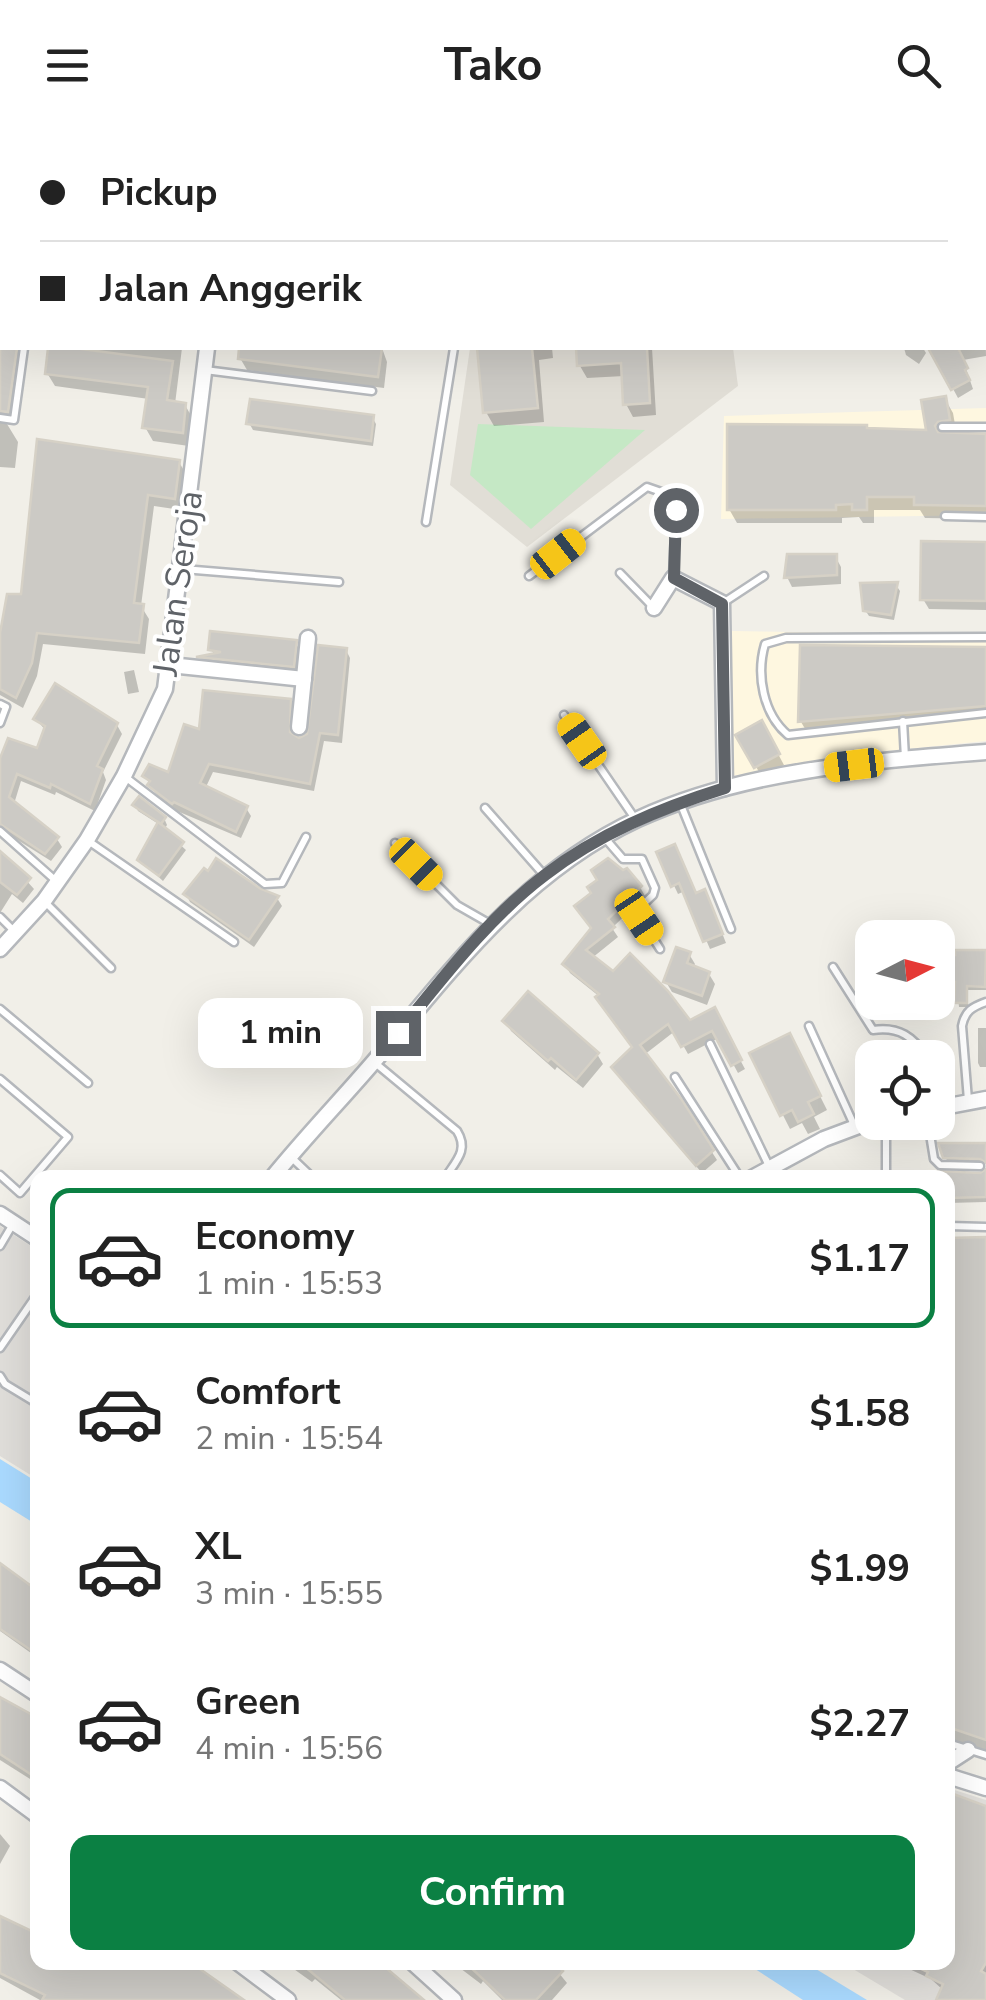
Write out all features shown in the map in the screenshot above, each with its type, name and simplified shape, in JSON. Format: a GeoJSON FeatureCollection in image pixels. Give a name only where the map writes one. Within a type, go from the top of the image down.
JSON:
{"type":"FeatureCollection","features":[{"type":"Feature","properties":{"kind":"street","name":"Jalan Seroja"},"geometry":{"type":"LineString","coordinates":[[0,949],[44,901],[87,840],[124,776],[165,688],[207,350]]}},
{"type":"Feature","properties":{"kind":"street"},"geometry":{"type":"LineString","coordinates":[[654,608],[674,578],[722,604],[725,788]]}},
{"type":"Feature","properties":{"kind":"street"},"geometry":{"type":"LineString","coordinates":[[299,727],[308,638]]}},
{"type":"Feature","properties":{"kind":"street"},"geometry":{"type":"LineString","coordinates":[[170,665],[304,679]]}},
{"type":"Feature","properties":{"kind":"street"},"geometry":{"type":"LineString","coordinates":[[279,1170],[469,946],[544,875],[604,838],[636,820],[725,788],[828,768],[986,752]]}},
{"type":"Feature","properties":{"kind":"street"},"geometry":{"type":"LineString","coordinates":[[955,1104],[986,1100]]}},
{"type":"Feature","properties":{"kind":"street"},"geometry":{"type":"LineString","coordinates":[[763,1170],[855,1126]]}},
{"type":"Feature","properties":{"kind":"street"},"geometry":{"type":"LineString","coordinates":[[0,1214],[30,1234]]}},
{"type":"Feature","properties":{"kind":"street"},"geometry":{"type":"LineString","coordinates":[[0,1670],[30,1690]]}},
{"type":"Feature","properties":{"kind":"street"},"geometry":{"type":"LineString","coordinates":[[955,1763],[968,1750]]}},
{"type":"Feature","properties":{"kind":"street"},"geometry":{"type":"LineString","coordinates":[[955,1773],[986,1788]]}},
{"type":"Feature","properties":{"kind":"street"},"geometry":{"type":"LineString","coordinates":[[0,1788],[30,1810]]}},
{"type":"Feature","properties":{"kind":"street"},"geometry":{"type":"LineString","coordinates":[[248,1970],[288,2000]]}},
{"type":"Feature","properties":{"kind":"street"},"geometry":{"type":"LineString","coordinates":[[421,1970],[454,2000]]}},
{"type":"Feature","properties":{"kind":"lane"},"geometry":{"type":"LineString","coordinates":[[0,418],[14,420],[24,350]]}},
{"type":"Feature","properties":{"kind":"lane"},"geometry":{"type":"LineString","coordinates":[[426,522],[454,350]]}},
{"type":"Feature","properties":{"kind":"lane"},"geometry":{"type":"LineString","coordinates":[[205,370],[372,391]]}},
{"type":"Feature","properties":{"kind":"lane"},"geometry":{"type":"LineString","coordinates":[[942,427],[986,427]]}},
{"type":"Feature","properties":{"kind":"lane"},"geometry":{"type":"LineString","coordinates":[[528,576],[646,487],[667,494],[676,510],[674,578]]}},
{"type":"Feature","properties":{"kind":"lane"},"geometry":{"type":"LineString","coordinates":[[945,516],[986,517]]}},
{"type":"Feature","properties":{"kind":"lane"},"geometry":{"type":"LineString","coordinates":[[181,569],[338,582]]}},
{"type":"Feature","properties":{"kind":"lane"},"geometry":{"type":"LineString","coordinates":[[620,574],[654,608]]}},
{"type":"Feature","properties":{"kind":"lane"},"geometry":{"type":"LineString","coordinates":[[722,604],[764,576]]}},
{"type":"Feature","properties":{"kind":"lane"},"geometry":{"type":"LineString","coordinates":[[986,637],[786,638],[766,644],[762,655],[764,698],[779,728],[788,736],[986,713]]}},
{"type":"Feature","properties":{"kind":"lane"},"geometry":{"type":"LineString","coordinates":[[0,704],[6,707],[0,723]]}},
{"type":"Feature","properties":{"kind":"lane"},"geometry":{"type":"LineString","coordinates":[[564,715],[636,820]]}},
{"type":"Feature","properties":{"kind":"lane"},"geometry":{"type":"LineString","coordinates":[[903,721],[906,759]]}},
{"type":"Feature","properties":{"kind":"lane"},"geometry":{"type":"LineString","coordinates":[[124,776],[265,884],[282,883],[306,836]]}},
{"type":"Feature","properties":{"kind":"lane"},"geometry":{"type":"LineString","coordinates":[[680,802],[731,929]]}},
{"type":"Feature","properties":{"kind":"lane"},"geometry":{"type":"LineString","coordinates":[[485,808],[544,875]]}},
{"type":"Feature","properties":{"kind":"lane"},"geometry":{"type":"LineString","coordinates":[[0,831],[58,882]]}},
{"type":"Feature","properties":{"kind":"lane"},"geometry":{"type":"LineString","coordinates":[[604,838],[623,859],[642,859],[655,888],[636,911],[660,949]]}},
{"type":"Feature","properties":{"kind":"lane"},"geometry":{"type":"LineString","coordinates":[[87,840],[234,942]]}},
{"type":"Feature","properties":{"kind":"lane"},"geometry":{"type":"LineString","coordinates":[[395,843],[457,905],[492,925]]}},
{"type":"Feature","properties":{"kind":"lane"},"geometry":{"type":"LineString","coordinates":[[44,901],[111,968]]}},
{"type":"Feature","properties":{"kind":"lane"},"geometry":{"type":"LineString","coordinates":[[0,917],[16,932]]}},
{"type":"Feature","properties":{"kind":"lane"},"geometry":{"type":"LineString","coordinates":[[833,967],[873,1030],[890,1027],[915,1040]]}},
{"type":"Feature","properties":{"kind":"lane"},"geometry":{"type":"LineString","coordinates":[[968,1101],[962,1026],[964,1015],[973,1006],[986,1002]]}},
{"type":"Feature","properties":{"kind":"lane"},"geometry":{"type":"LineString","coordinates":[[0,1009],[88,1083]]}},
{"type":"Feature","properties":{"kind":"lane"},"geometry":{"type":"LineString","coordinates":[[809,1026],[855,1126]]}},
{"type":"Feature","properties":{"kind":"lane"},"geometry":{"type":"LineString","coordinates":[[710,1044],[768,1166]]}},
{"type":"Feature","properties":{"kind":"lane"},"geometry":{"type":"LineString","coordinates":[[374,1062],[457,1131],[464,1142],[450,1170]]}},
{"type":"Feature","properties":{"kind":"lane"},"geometry":{"type":"LineString","coordinates":[[675,1076],[735,1170]]}},
{"type":"Feature","properties":{"kind":"lane"},"geometry":{"type":"LineString","coordinates":[[0,1078],[68,1137],[40,1170]]}},
{"type":"Feature","properties":{"kind":"lane"},"geometry":{"type":"LineString","coordinates":[[886,1140],[886,1170]]}},
{"type":"Feature","properties":{"kind":"lane"},"geometry":{"type":"LineString","coordinates":[[931,1140],[934,1158],[940,1165],[980,1166]]}},
{"type":"Feature","properties":{"kind":"lane"},"geometry":{"type":"LineString","coordinates":[[290,1156],[305,1170]]}},
{"type":"Feature","properties":{"kind":"lane"},"geometry":{"type":"LineString","coordinates":[[0,1176],[20,1193],[30,1181]]}},
{"type":"Feature","properties":{"kind":"lane"},"geometry":{"type":"LineString","coordinates":[[0,1246],[14,1223]]}},
{"type":"Feature","properties":{"kind":"lane"},"geometry":{"type":"LineString","coordinates":[[955,1226],[986,1226]]}},
{"type":"Feature","properties":{"kind":"lane"},"geometry":{"type":"LineString","coordinates":[[0,1348],[30,1305]]}},
{"type":"Feature","properties":{"kind":"lane"},"geometry":{"type":"LineString","coordinates":[[0,1376],[5,1384],[30,1399]]}},
{"type":"Feature","properties":{"kind":"lane"},"geometry":{"type":"LineString","coordinates":[[955,1745],[986,1755]]}},
{"type":"Feature","properties":{"kind":"shaded area"},"geometry":{"type":"Polygon","coordinates":[[[470,350],[733,350],[738,386],[527,547],[450,485],[470,350]]]}},
{"type":"Feature","properties":{"kind":"shaded area"},"geometry":{"type":"Polygon","coordinates":[[[986,408],[986,515],[721,519],[724,416],[986,408]]]}},
{"type":"Feature","properties":{"kind":"shaded area"},"geometry":{"type":"Polygon","coordinates":[[[732,631],[986,635],[986,741],[867,753],[732,776],[732,631]]]}},
{"type":"Feature","properties":{"kind":"shaded area"},"geometry":{"type":"Polygon","coordinates":[[[0,1226],[30,1245],[30,1475],[0,1456],[0,1226]]]}},
{"type":"Feature","properties":{"kind":"shaded area"},"geometry":{"type":"Polygon","coordinates":[[[955,1790],[986,1800],[986,2000],[905,2000],[855,1970],[955,1970],[955,1790]]]}},
{"type":"Feature","properties":{"kind":"green space"},"geometry":{"type":"Polygon","coordinates":[[[478,424],[645,430],[531,529],[470,475],[478,424]]]}},
{"type":"Feature","properties":{"kind":"water"},"geometry":{"type":"Polygon","coordinates":[[[0,1459],[30,1478],[30,1521],[0,1502],[0,1459]]]}},
{"type":"Feature","properties":{"kind":"water"},"geometry":{"type":"Polygon","coordinates":[[[757,1970],[818,1970],[867,2000],[803,2000],[757,1970]]]}},
{"type":"Feature","properties":{"kind":"building"},"geometry":{"type":"Polygon","coordinates":[[[0,350],[17,350],[8,412],[0,411],[0,350]]]}},
{"type":"Feature","properties":{"kind":"building"},"geometry":{"type":"Polygon","coordinates":[[[48,350],[89,350],[173,361],[167,400],[186,403],[183,433],[142,428],[148,387],[45,374],[48,350]]]}},
{"type":"Feature","properties":{"kind":"building"},"geometry":{"type":"Polygon","coordinates":[[[239,350],[382,350],[378,377],[238,359],[239,350]]]}},
{"type":"Feature","properties":{"kind":"building"},"geometry":{"type":"Polygon","coordinates":[[[477,350],[532,350],[538,408],[483,413],[477,350]]]}},
{"type":"Feature","properties":{"kind":"building"},"geometry":{"type":"Polygon","coordinates":[[[576,350],[647,350],[650,403],[623,405],[621,363],[577,366],[576,350]]]}},
{"type":"Feature","properties":{"kind":"building"},"geometry":{"type":"Polygon","coordinates":[[[929,350],[959,350],[970,380],[951,390],[929,350]]]}},
{"type":"Feature","properties":{"kind":"building"},"geometry":{"type":"Polygon","coordinates":[[[946,396],[950,420],[938,422],[938,432],[986,434],[986,506],[914,505],[914,497],[867,497],[867,510],[852,510],[852,504],[836,505],[836,510],[727,510],[727,424],[867,425],[926,430],[921,400],[946,396]]]}},
{"type":"Feature","properties":{"kind":"building"},"geometry":{"type":"Polygon","coordinates":[[[250,399],[374,415],[371,441],[246,424],[250,399]]]}},
{"type":"Feature","properties":{"kind":"building"},"geometry":{"type":"Polygon","coordinates":[[[37,439],[180,460],[175,499],[148,495],[134,603],[144,604],[139,643],[37,633],[32,663],[16,698],[0,689],[0,633],[7,594],[21,594],[37,439]]]}},
{"type":"Feature","properties":{"kind":"building"},"geometry":{"type":"Polygon","coordinates":[[[921,541],[986,542],[986,601],[920,600],[921,541]]]}},
{"type":"Feature","properties":{"kind":"building"},"geometry":{"type":"Polygon","coordinates":[[[787,554],[837,554],[837,575],[784,578],[787,554]]]}},
{"type":"Feature","properties":{"kind":"building"},"geometry":{"type":"Polygon","coordinates":[[[898,582],[891,615],[863,611],[860,583],[898,582]]]}},
{"type":"Feature","properties":{"kind":"building"},"geometry":{"type":"Polygon","coordinates":[[[210,631],[297,640],[294,667],[196,657],[221,652],[208,650],[210,631]]]}},
{"type":"Feature","properties":{"kind":"building"},"geometry":{"type":"Polygon","coordinates":[[[318,645],[347,648],[338,735],[320,733],[310,784],[209,764],[200,783],[248,806],[236,832],[172,804],[147,785],[150,781],[142,776],[149,764],[168,772],[184,724],[199,729],[203,690],[291,699],[290,732],[299,738],[307,734],[318,645]]]}},
{"type":"Feature","properties":{"kind":"building"},"geometry":{"type":"Polygon","coordinates":[[[800,645],[986,647],[986,706],[798,722],[800,645]]]}},
{"type":"Feature","properties":{"kind":"building"},"geometry":{"type":"Polygon","coordinates":[[[55,683],[118,723],[97,766],[103,769],[90,804],[51,784],[50,788],[17,774],[9,797],[59,837],[45,854],[0,824],[0,758],[8,738],[37,748],[45,726],[33,719],[55,683]]]}},
{"type":"Feature","properties":{"kind":"building"},"geometry":{"type":"Polygon","coordinates":[[[762,720],[780,754],[754,768],[735,735],[762,720]]]}},
{"type":"Feature","properties":{"kind":"building"},"geometry":{"type":"Polygon","coordinates":[[[139,796],[166,817],[161,824],[132,805],[139,796]]]}},
{"type":"Feature","properties":{"kind":"building"},"geometry":{"type":"Polygon","coordinates":[[[158,822],[184,842],[159,876],[137,860],[158,822]]]}},
{"type":"Feature","properties":{"kind":"building"},"geometry":{"type":"Polygon","coordinates":[[[675,844],[696,893],[705,889],[723,934],[703,942],[679,883],[671,887],[656,852],[675,844]]]}},
{"type":"Feature","properties":{"kind":"building"},"geometry":{"type":"Polygon","coordinates":[[[0,851],[31,878],[17,895],[0,882],[0,851]]]}},
{"type":"Feature","properties":{"kind":"building"},"geometry":{"type":"Polygon","coordinates":[[[216,858],[261,889],[279,896],[249,940],[183,894],[216,858]]]}},
{"type":"Feature","properties":{"kind":"building"},"geometry":{"type":"Polygon","coordinates":[[[608,858],[623,870],[627,868],[642,886],[608,919],[615,927],[586,950],[613,971],[630,953],[690,1020],[715,1007],[742,1060],[731,1066],[712,1031],[681,1047],[668,1024],[640,1045],[714,1150],[696,1166],[611,1067],[632,1047],[595,997],[599,994],[562,964],[591,928],[574,906],[591,893],[587,887],[597,880],[591,870],[608,858]]]}},
{"type":"Feature","properties":{"kind":"building"},"geometry":{"type":"Polygon","coordinates":[[[676,947],[691,952],[687,963],[710,972],[702,996],[663,982],[676,947]]]}},
{"type":"Feature","properties":{"kind":"building"},"geometry":{"type":"Polygon","coordinates":[[[955,950],[986,950],[985,987],[967,986],[967,1003],[955,1003],[955,950]]]}},
{"type":"Feature","properties":{"kind":"building"},"geometry":{"type":"Polygon","coordinates":[[[528,991],[599,1053],[576,1080],[502,1021],[528,991]]]}},
{"type":"Feature","properties":{"kind":"building"},"geometry":{"type":"Polygon","coordinates":[[[790,1033],[821,1096],[808,1102],[814,1114],[798,1122],[792,1110],[780,1116],[749,1053],[790,1033]]]}},
{"type":"Feature","properties":{"kind":"building"},"geometry":{"type":"Polygon","coordinates":[[[938,1143],[986,1143],[986,1163],[980,1159],[943,1158],[938,1143]]]}},
{"type":"Feature","properties":{"kind":"building"},"geometry":{"type":"Polygon","coordinates":[[[986,1169],[986,1197],[955,1198],[955,1172],[980,1173],[986,1169]]]}},
{"type":"Feature","properties":{"kind":"building"},"geometry":{"type":"Polygon","coordinates":[[[986,1237],[986,1740],[955,1729],[955,1238],[986,1237]]]}},
{"type":"Feature","properties":{"kind":"building"},"geometry":{"type":"Polygon","coordinates":[[[0,1563],[30,1585],[30,1650],[0,1629],[0,1563]]]}},
{"type":"Feature","properties":{"kind":"building"},"geometry":{"type":"Polygon","coordinates":[[[0,1697],[30,1714],[30,1774],[0,1754],[0,1697]]]}},
{"type":"Feature","properties":{"kind":"building"},"geometry":{"type":"Polygon","coordinates":[[[955,1795],[986,1806],[986,1963],[981,1971],[986,1974],[986,2000],[936,2000],[943,1984],[926,1976],[928,1972],[924,1970],[955,1970],[955,1795]]]}},
{"type":"Feature","properties":{"kind":"building"},"geometry":{"type":"Polygon","coordinates":[[[0,1916],[30,1930],[30,1970],[201,1970],[244,2000],[42,2000],[45,1995],[0,1973],[0,1916]]]}},
{"type":"Feature","properties":{"kind":"building"},"geometry":{"type":"Polygon","coordinates":[[[309,1970],[388,1970],[424,2000],[345,2000],[309,1970]]]}},
{"type":"Feature","properties":{"kind":"building"},"geometry":{"type":"Polygon","coordinates":[[[473,1970],[563,1971],[536,2000],[505,2000],[473,1970]]]}},
{"type":"Feature","properties":{"kind":"route"},"geometry":{"type":"LineString","coordinates":[[398,1033],[469,946],[544,875],[636,820],[725,788],[722,604],[674,578],[676,510]]}}]}
